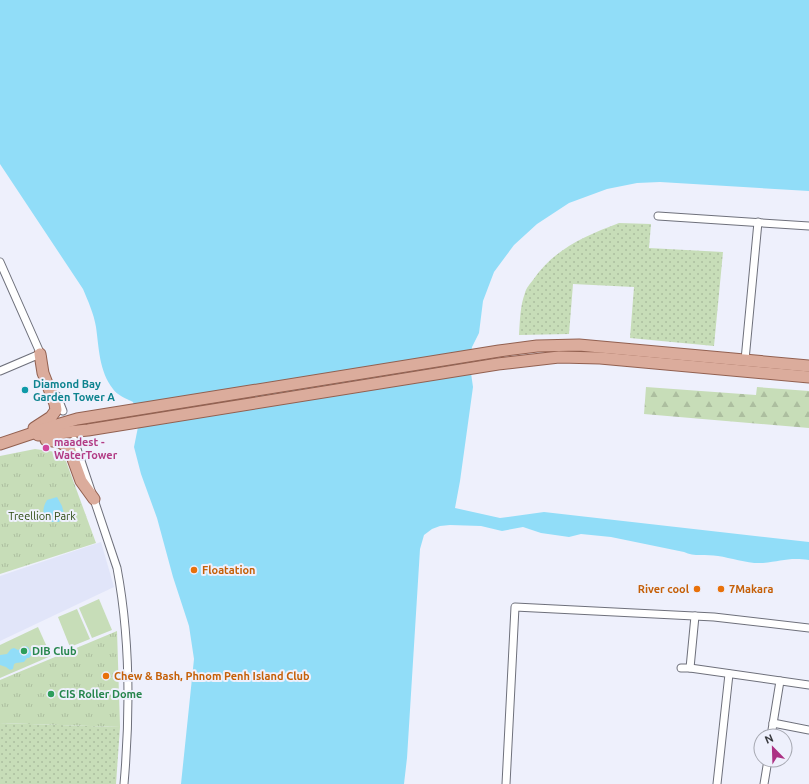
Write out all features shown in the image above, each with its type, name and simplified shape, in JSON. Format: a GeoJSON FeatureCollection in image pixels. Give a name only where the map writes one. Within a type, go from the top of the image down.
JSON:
{"type":"FeatureCollection","features":[{"type":"Feature","properties":{"kind":"main road"},"geometry":{"type":"LineString","coordinates":[[0,444],[60,424],[85,418],[524,348],[579,345],[809,366]]}},
{"type":"Feature","properties":{"kind":"main road"},"geometry":{"type":"LineString","coordinates":[[22,436],[51,417],[56,410],[43,373],[40,354]]}},
{"type":"Feature","properties":{"kind":"main road"},"geometry":{"type":"LineString","coordinates":[[22,436],[64,434],[525,360],[559,357],[600,358],[809,377]]}},
{"type":"Feature","properties":{"kind":"main road"},"geometry":{"type":"LineString","coordinates":[[22,436],[60,442],[66,446],[70,451],[81,481],[94,499]]}},
{"type":"Feature","properties":{"kind":"street"},"geometry":{"type":"LineString","coordinates":[[658,216],[809,226]]}},
{"type":"Feature","properties":{"kind":"street"},"geometry":{"type":"LineString","coordinates":[[745,360],[758,222]]}},
{"type":"Feature","properties":{"kind":"street"},"geometry":{"type":"LineString","coordinates":[[0,262],[63,411]]}},
{"type":"Feature","properties":{"kind":"street"},"geometry":{"type":"LineString","coordinates":[[0,372],[40,354]]}},
{"type":"Feature","properties":{"kind":"street"},"geometry":{"type":"LineString","coordinates":[[74,440],[116,568],[121,590],[126,654],[128,723],[124,784]]}},
{"type":"Feature","properties":{"kind":"street"},"geometry":{"type":"LineString","coordinates":[[506,784],[515,607],[695,616],[809,628]]}},
{"type":"Feature","properties":{"kind":"street"},"geometry":{"type":"LineString","coordinates":[[690,668],[695,616]]}},
{"type":"Feature","properties":{"kind":"street"},"geometry":{"type":"LineString","coordinates":[[681,668],[809,685]]}},
{"type":"Feature","properties":{"kind":"street"},"geometry":{"type":"LineString","coordinates":[[717,784],[729,674]]}},
{"type":"Feature","properties":{"kind":"street"},"geometry":{"type":"LineString","coordinates":[[772,728],[780,681]]}},
{"type":"Feature","properties":{"kind":"street"},"geometry":{"type":"LineString","coordinates":[[773,724],[809,730]]}},
{"type":"Feature","properties":{"kind":"street"},"geometry":{"type":"LineString","coordinates":[[764,784],[767,768]]}},
{"type":"Feature","properties":{"kind":"shaded area"},"geometry":{"type":"Polygon","coordinates":[[[101,542],[114,587],[0,641],[0,576],[101,542]]]}},
{"type":"Feature","properties":{"kind":"green space"},"geometry":{"type":"Polygon","coordinates":[[[619,223],[651,224],[649,248],[723,252],[714,346],[630,338],[634,287],[573,284],[569,334],[519,335],[523,298],[528,286],[541,269],[560,252],[571,245],[594,233],[619,223]]]}},
{"type":"Feature","properties":{"kind":"green space"},"geometry":{"type":"Polygon","coordinates":[[[646,387],[756,395],[757,387],[809,391],[809,428],[644,414],[646,387]]]}},
{"type":"Feature","properties":{"kind":"green space","name":"Treellion Park"},"geometry":{"type":"Polygon","coordinates":[[[35,449],[63,453],[96,543],[0,574],[0,456],[35,449]]]}},
{"type":"Feature","properties":{"kind":"green space"},"geometry":{"type":"Polygon","coordinates":[[[99,599],[112,630],[92,638],[79,608],[99,599]]]}},
{"type":"Feature","properties":{"kind":"green space"},"geometry":{"type":"Polygon","coordinates":[[[77,609],[90,639],[70,647],[58,617],[77,609]]]}},
{"type":"Feature","properties":{"kind":"green space","name":"DIB Club"},"geometry":{"type":"Polygon","coordinates":[[[38,627],[51,656],[0,678],[0,645],[38,627]]]}},
{"type":"Feature","properties":{"kind":"green space"},"geometry":{"type":"Polygon","coordinates":[[[117,631],[120,727],[0,723],[0,680],[117,631]]]}},
{"type":"Feature","properties":{"kind":"green space"},"geometry":{"type":"Polygon","coordinates":[[[0,723],[120,727],[116,784],[0,784],[0,723]]]}},
{"type":"Feature","properties":{"kind":"water"},"geometry":{"type":"Polygon","coordinates":[[[0,0],[809,0],[809,191],[660,182],[637,183],[607,189],[569,203],[537,224],[514,245],[494,272],[483,301],[479,333],[472,347],[470,359],[473,387],[455,508],[500,518],[544,512],[809,542],[809,560],[791,559],[752,563],[718,556],[688,554],[611,537],[581,534],[569,537],[541,533],[523,527],[502,531],[481,526],[440,526],[432,529],[424,535],[420,549],[407,758],[404,784],[181,784],[194,659],[189,626],[173,577],[157,518],[141,474],[134,447],[138,427],[137,414],[133,402],[117,393],[108,382],[100,359],[94,317],[83,289],[0,164],[0,0]]]}},
{"type":"Feature","properties":{"kind":"water"},"geometry":{"type":"Polygon","coordinates":[[[57,497],[64,514],[59,522],[48,522],[43,511],[44,506],[47,500],[57,497]]]}},
{"type":"Feature","properties":{"kind":"water"},"geometry":{"type":"Polygon","coordinates":[[[25,646],[28,647],[32,654],[24,662],[14,664],[13,669],[10,670],[0,665],[0,655],[7,654],[11,649],[14,648],[18,650],[25,646]]]}},
{"type":"Feature","properties":{"kind":"place","name":"Diamond Bay Garden Tower A"},"geometry":{"type":"Point","coordinates":[25,390]}},
{"type":"Feature","properties":{"kind":"place","name":"maadest - WaterTower"},"geometry":{"type":"Point","coordinates":[46,448]}},
{"type":"Feature","properties":{"kind":"place","name":"Floatation"},"geometry":{"type":"Point","coordinates":[194,570]}},
{"type":"Feature","properties":{"kind":"place","name":"River cool"},"geometry":{"type":"Point","coordinates":[697,589]}},
{"type":"Feature","properties":{"kind":"place","name":"7Makara"},"geometry":{"type":"Point","coordinates":[721,589]}},
{"type":"Feature","properties":{"kind":"place","name":"DIB Club"},"geometry":{"type":"Point","coordinates":[24,651]}},
{"type":"Feature","properties":{"kind":"place","name":"Chew & Bash, Phnom Penh Island Club"},"geometry":{"type":"Point","coordinates":[106,676]}},
{"type":"Feature","properties":{"kind":"place","name":"CIS Roller Dome"},"geometry":{"type":"Point","coordinates":[51,694]}}]}
